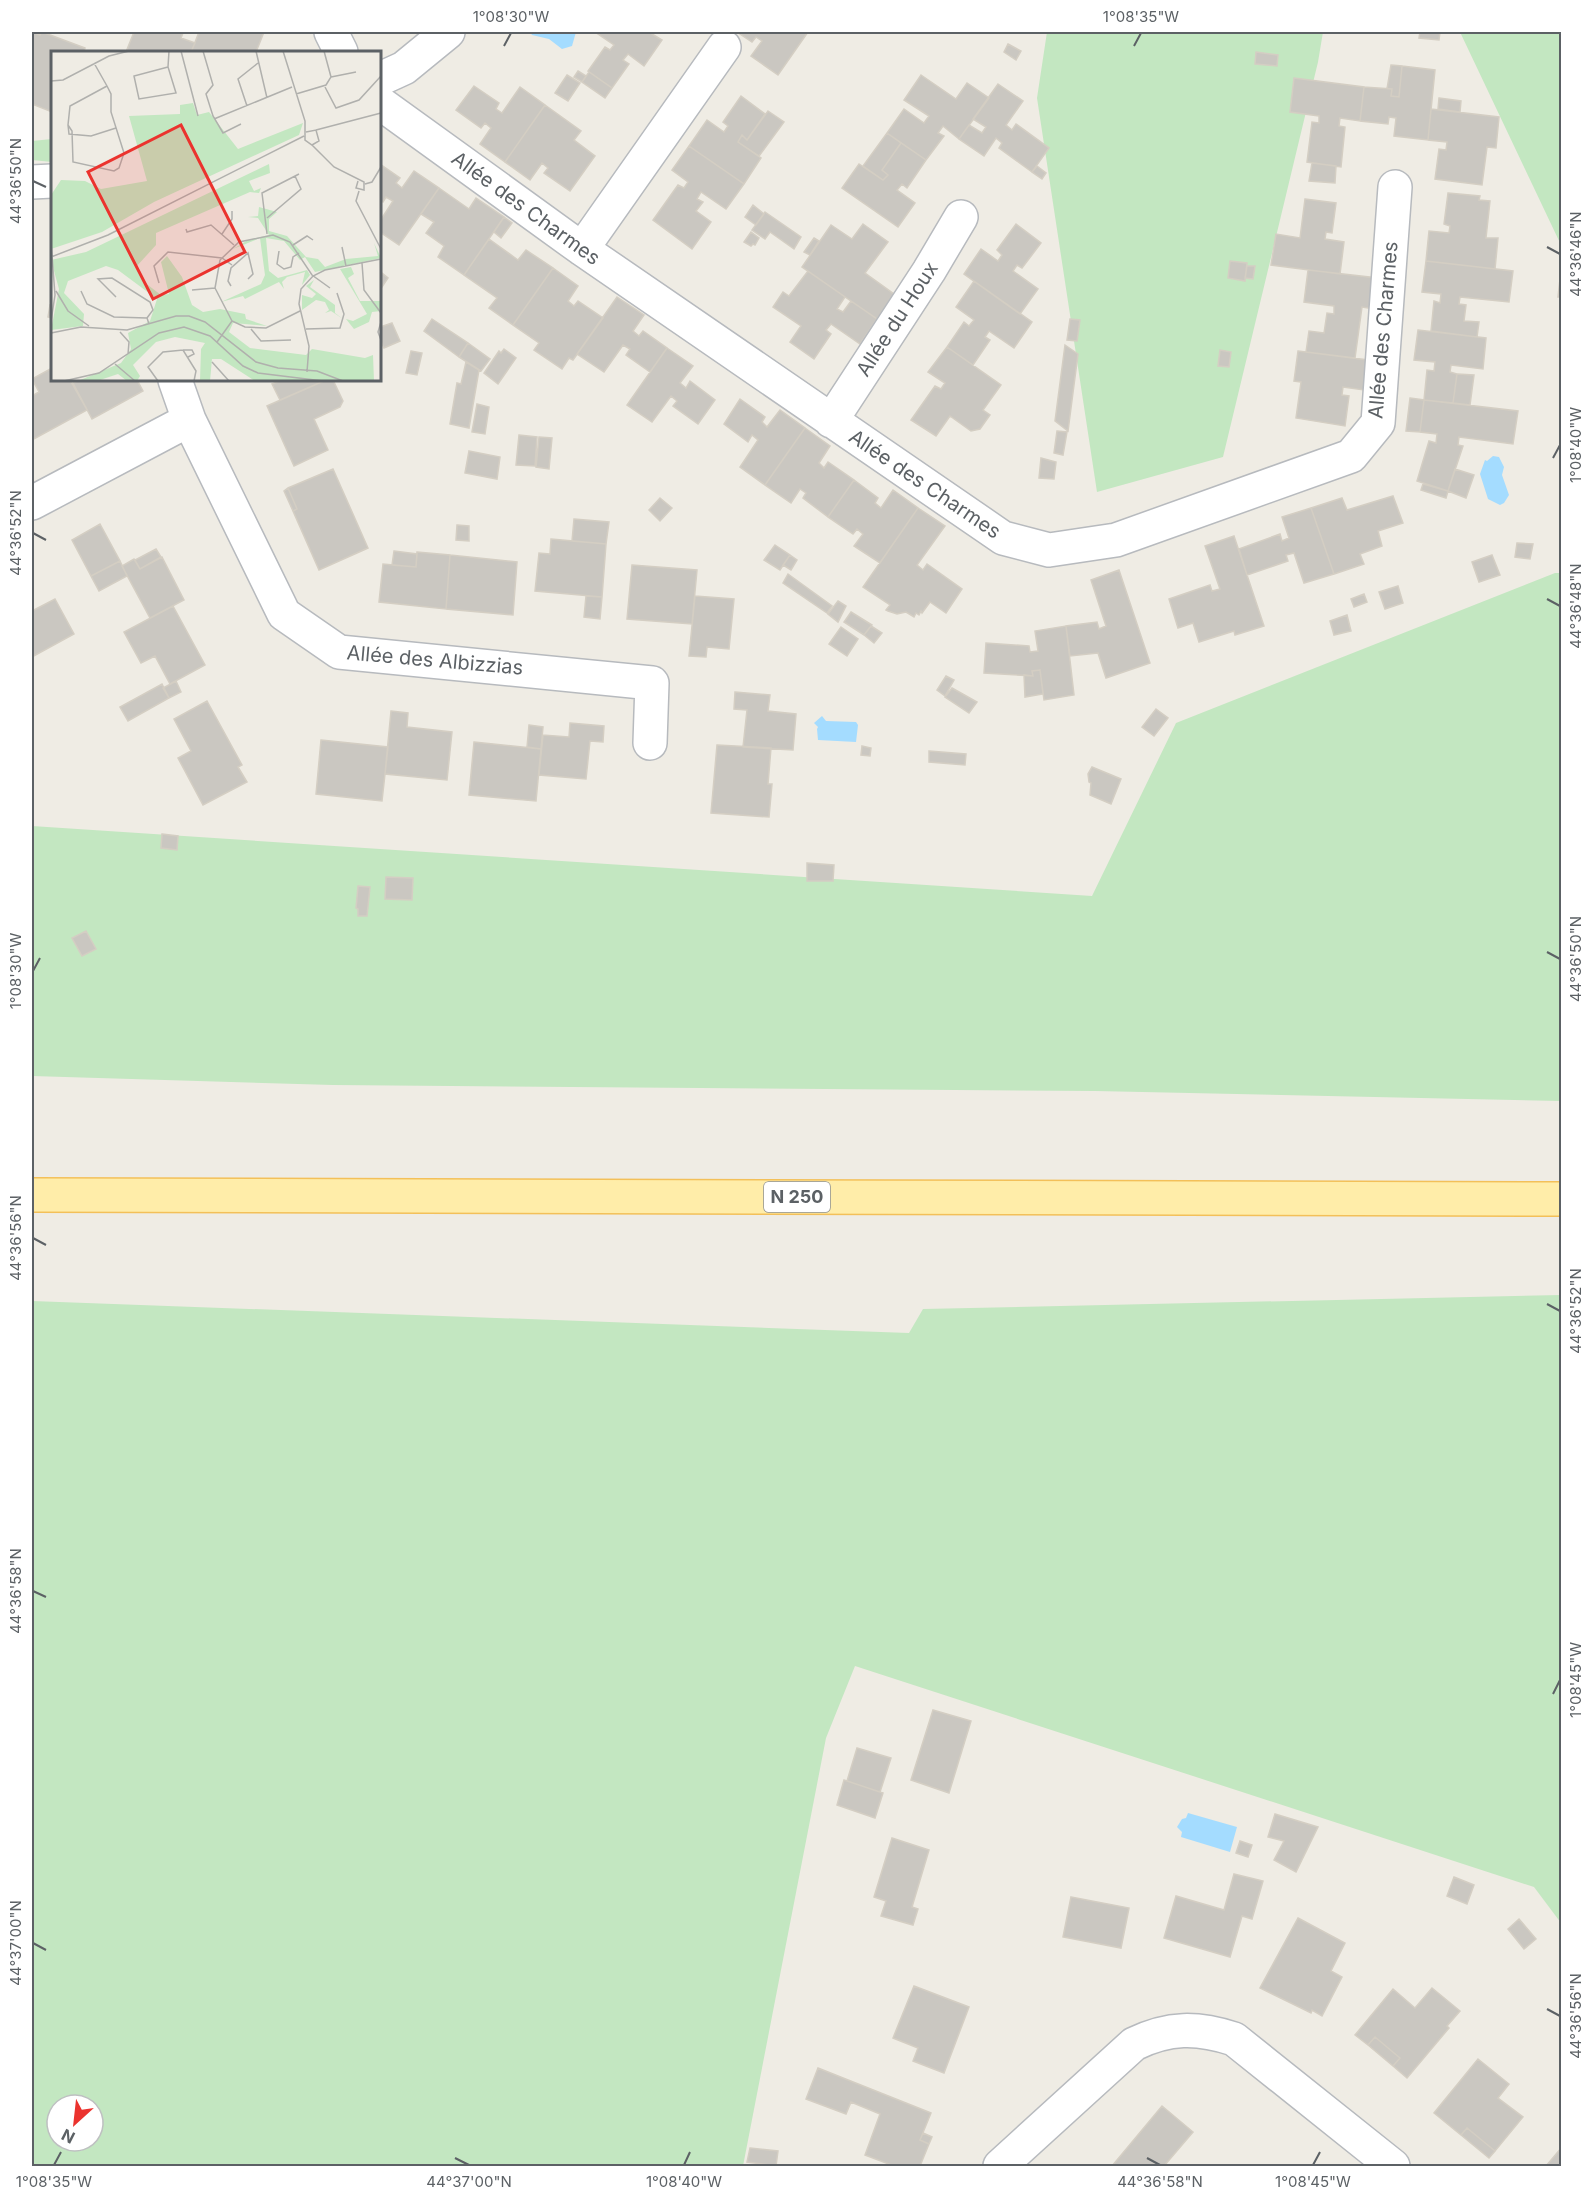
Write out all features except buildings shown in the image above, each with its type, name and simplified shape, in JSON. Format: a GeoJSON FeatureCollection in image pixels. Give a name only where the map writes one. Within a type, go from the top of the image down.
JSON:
{"type":"FeatureCollection","features":[{"type":"Feature","properties":{"kind":"main road","name":"N 250"},"geometry":{"type":"LineString","coordinates":[[32,1195],[1562,1199]]}},
{"type":"Feature","properties":{"kind":"street"},"geometry":{"type":"LineString","coordinates":[[331,32],[341,51]]}},
{"type":"Feature","properties":{"kind":"street"},"geometry":{"type":"LineString","coordinates":[[381,79],[404,68],[448,32]]}},
{"type":"Feature","properties":{"kind":"street"},"geometry":{"type":"LineString","coordinates":[[582,249],[724,47]]}},
{"type":"Feature","properties":{"kind":"street","name":"Allée des Charmes"},"geometry":{"type":"LineString","coordinates":[[381,104],[582,249],[1002,538],[1049,550],[1116,540],[1351,456],[1378,423],[1395,188]]}},
{"type":"Feature","properties":{"kind":"street"},"geometry":{"type":"LineString","coordinates":[[32,182],[51,181]]}},
{"type":"Feature","properties":{"kind":"street","name":"Allée du Houx"},"geometry":{"type":"LineString","coordinates":[[831,420],[929,271],[961,217]]}},
{"type":"Feature","properties":{"kind":"street","name":"Allée des Albizzias"},"geometry":{"type":"LineString","coordinates":[[175,381],[189,420],[284,614],[339,652],[652,682],[650,743]]}},
{"type":"Feature","properties":{"kind":"street"},"geometry":{"type":"LineString","coordinates":[[32,503],[189,420]]}},
{"type":"Feature","properties":{"kind":"street"},"geometry":{"type":"LineString","coordinates":[[999,2166],[1134,2044],[1151,2036],[1190,2030],[1211,2031],[1234,2038],[1394,2166]]}},
{"type":"Feature","properties":{"kind":"green space"},"geometry":{"type":"Polygon","coordinates":[[[1047,32],[1323,32],[1318,62],[1223,457],[1097,492],[1037,98],[1047,32]]]}},
{"type":"Feature","properties":{"kind":"green space"},"geometry":{"type":"Polygon","coordinates":[[[1460,32],[1561,32],[1561,245],[1460,32]]]}},
{"type":"Feature","properties":{"kind":"green space"},"geometry":{"type":"Polygon","coordinates":[[[51,139],[51,162],[32,160],[32,141],[51,139]]]}},
{"type":"Feature","properties":{"kind":"green space"},"geometry":{"type":"Polygon","coordinates":[[[1555,573],[1561,573],[1561,1101],[1095,1091],[333,1085],[32,1076],[32,826],[1092,896],[1176,723],[1555,573]]]}},
{"type":"Feature","properties":{"kind":"green space"},"geometry":{"type":"Polygon","coordinates":[[[1561,1295],[1561,1923],[1534,1887],[855,1666],[826,1738],[743,2166],[32,2166],[32,1301],[909,1333],[923,1309],[1561,1295]]]}},
{"type":"Feature","properties":{"kind":"water"},"geometry":{"type":"Polygon","coordinates":[[[530,32],[576,32],[572,46],[562,49],[549,39],[532,35],[530,32]]]}},
{"type":"Feature","properties":{"kind":"water"},"geometry":{"type":"Polygon","coordinates":[[[1493,456],[1499,457],[1504,467],[1502,475],[1509,495],[1500,505],[1488,499],[1480,474],[1485,460],[1493,456]]]}},
{"type":"Feature","properties":{"kind":"water"},"geometry":{"type":"Polygon","coordinates":[[[822,716],[826,721],[856,722],[858,725],[856,742],[818,740],[818,727],[814,723],[822,716]]]}},
{"type":"Feature","properties":{"kind":"water"},"geometry":{"type":"Polygon","coordinates":[[[1188,1813],[1237,1827],[1230,1852],[1181,1837],[1182,1832],[1177,1827],[1188,1813]]]}}]}
